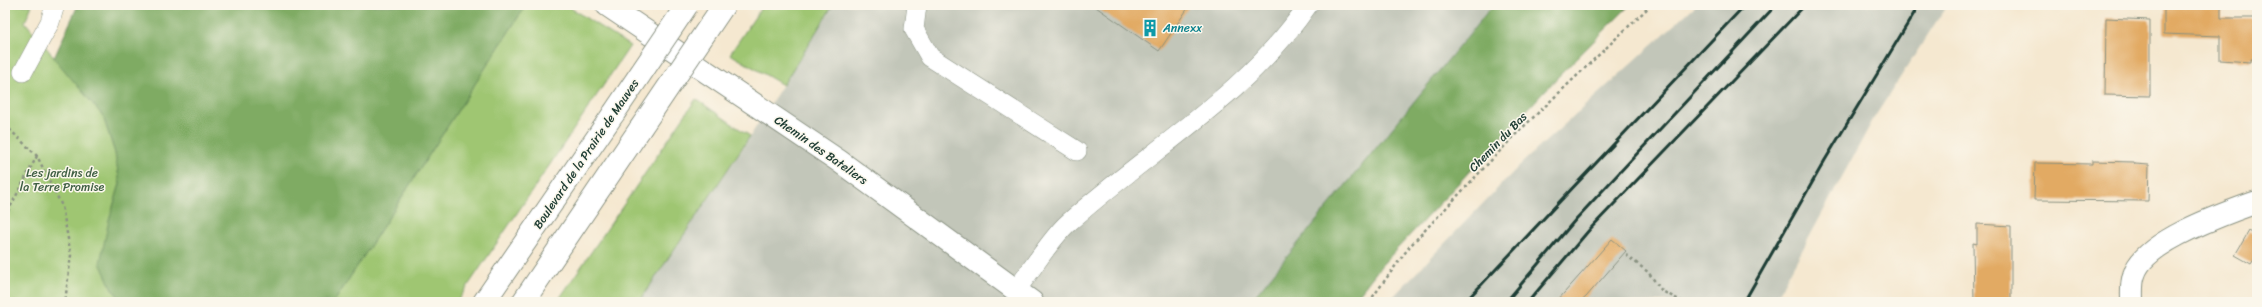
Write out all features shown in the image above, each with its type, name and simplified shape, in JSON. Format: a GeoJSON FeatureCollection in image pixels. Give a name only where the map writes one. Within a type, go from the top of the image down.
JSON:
{"type":"FeatureCollection","features":[{"type":"Feature","properties":{"kind":"main road","name":"Chemin des Bateliers"},"geometry":{"type":"LineString","coordinates":[[607,5],[840,161],[1024,296]]}},
{"type":"Feature","properties":{"kind":"main road","name":"Boulevard de la Prairie de Mauves"},"geometry":{"type":"LineString","coordinates":[[484,302],[687,5]]}},
{"type":"Feature","properties":{"kind":"main road"},"geometry":{"type":"LineString","coordinates":[[523,302],[724,5]]}},
{"type":"Feature","properties":{"kind":"main road"},"geometry":{"type":"LineString","coordinates":[[2132,302],[2134,274],[2144,258],[2160,244],[2225,214],[2257,202]]}},
{"type":"Feature","properties":{"kind":"lane"},"geometry":{"type":"LineString","coordinates":[[23,72],[50,22],[55,5]]}},
{"type":"Feature","properties":{"kind":"lane"},"geometry":{"type":"LineString","coordinates":[[917,5],[914,29],[930,57],[1077,151]]}},
{"type":"Feature","properties":{"kind":"lane"},"geometry":{"type":"LineString","coordinates":[[1024,296],[1067,224],[1226,95],[1292,30],[1308,5]]}},
{"type":"Feature","properties":{"kind":"path","name":"Chemin du Bas"},"geometry":{"type":"LineString","coordinates":[[1369,302],[1410,246],[1518,132],[1651,5]]}},
{"type":"Feature","properties":{"kind":"path"},"geometry":{"type":"LineString","coordinates":[[5,125],[37,156],[62,206],[71,255],[65,302]]}},
{"type":"Feature","properties":{"kind":"path"},"geometry":{"type":"LineString","coordinates":[[5,217],[37,156]]}},
{"type":"Feature","properties":{"kind":"path"},"geometry":{"type":"LineString","coordinates":[[1626,255],[1648,272],[1662,291],[1683,302]]}},
{"type":"Feature","properties":{"kind":"shaded area"},"geometry":{"type":"Polygon","coordinates":[[[833,5],[1493,5],[1250,302],[639,302],[744,146],[833,5]]]}},
{"type":"Feature","properties":{"kind":"shaded area"},"geometry":{"type":"Polygon","coordinates":[[[1696,5],[1947,5],[1874,118],[1774,302],[1388,302],[1523,162],[1696,5]]]}},
{"type":"Feature","properties":{"kind":"green space","name":"Les jardins de la Terre Promise"},"geometry":{"type":"Polygon","coordinates":[[[5,5],[32,5],[25,22],[103,116],[115,153],[120,184],[109,220],[112,289],[124,302],[5,302],[5,5]]]}},
{"type":"Feature","properties":{"kind":"green space"},"geometry":{"type":"Polygon","coordinates":[[[78,5],[526,5],[334,302],[124,302],[112,289],[100,263],[109,220],[120,184],[115,153],[103,116],[54,58],[78,5]]]}},
{"type":"Feature","properties":{"kind":"green space"},"geometry":{"type":"Polygon","coordinates":[[[526,5],[566,5],[630,46],[457,302],[334,302],[526,5]]]}},
{"type":"Feature","properties":{"kind":"green space"},"geometry":{"type":"Polygon","coordinates":[[[763,5],[833,5],[783,85],[730,54],[763,5]]]}},
{"type":"Feature","properties":{"kind":"green space"},"geometry":{"type":"Polygon","coordinates":[[[1493,5],[1630,5],[1556,79],[1381,266],[1353,302],[1250,302],[1493,5]]]}},
{"type":"Feature","properties":{"kind":"green space"},"geometry":{"type":"Polygon","coordinates":[[[696,99],[750,136],[639,302],[557,302],[696,99]]]}},
{"type":"Feature","properties":{"kind":"building","name":"Annexx"},"geometry":{"type":"Polygon","coordinates":[[[1093,5],[1190,5],[1159,51],[1093,5]]]}},
{"type":"Feature","properties":{"kind":"building"},"geometry":{"type":"Polygon","coordinates":[[[2164,5],[2221,5],[2221,18],[2257,18],[2257,59],[2251,59],[2251,62],[2220,60],[2220,36],[2164,34],[2164,5]]]}},
{"type":"Feature","properties":{"kind":"building"},"geometry":{"type":"Polygon","coordinates":[[[2106,18],[2150,20],[2150,96],[2105,95],[2106,18]]]}},
{"type":"Feature","properties":{"kind":"building"},"geometry":{"type":"Polygon","coordinates":[[[2092,161],[2134,162],[2135,164],[2149,165],[2148,201],[2034,200],[2035,163],[2092,164],[2092,161]]]}},
{"type":"Feature","properties":{"kind":"building"},"geometry":{"type":"Polygon","coordinates":[[[1977,224],[2011,226],[2011,302],[1974,302],[1973,243],[1977,244],[1977,224]]]}},
{"type":"Feature","properties":{"kind":"building"},"geometry":{"type":"Polygon","coordinates":[[[2249,231],[2257,236],[2257,259],[2255,258],[2251,264],[2235,255],[2249,231]]]}},
{"type":"Feature","properties":{"kind":"building"},"geometry":{"type":"Polygon","coordinates":[[[1612,239],[1626,251],[1586,297],[1580,302],[1556,302],[1612,239]]]}},
{"type":"Feature","properties":{"kind":"railway"},"geometry":{"type":"LineString","coordinates":[[1465,302],[1745,5]]}},
{"type":"Feature","properties":{"kind":"railway"},"geometry":{"type":"LineString","coordinates":[[1506,302],[1576,219],[1776,5]]}},
{"type":"Feature","properties":{"kind":"railway"},"geometry":{"type":"LineString","coordinates":[[1528,302],[1590,229],[1805,5]]}},
{"type":"Feature","properties":{"kind":"railway"},"geometry":{"type":"LineString","coordinates":[[1744,302],[1825,160],[1919,5]]}},
{"type":"Feature","properties":{"kind":"place","name":"Annexx"},"geometry":{"type":"Point","coordinates":[1150,28]}}]}
